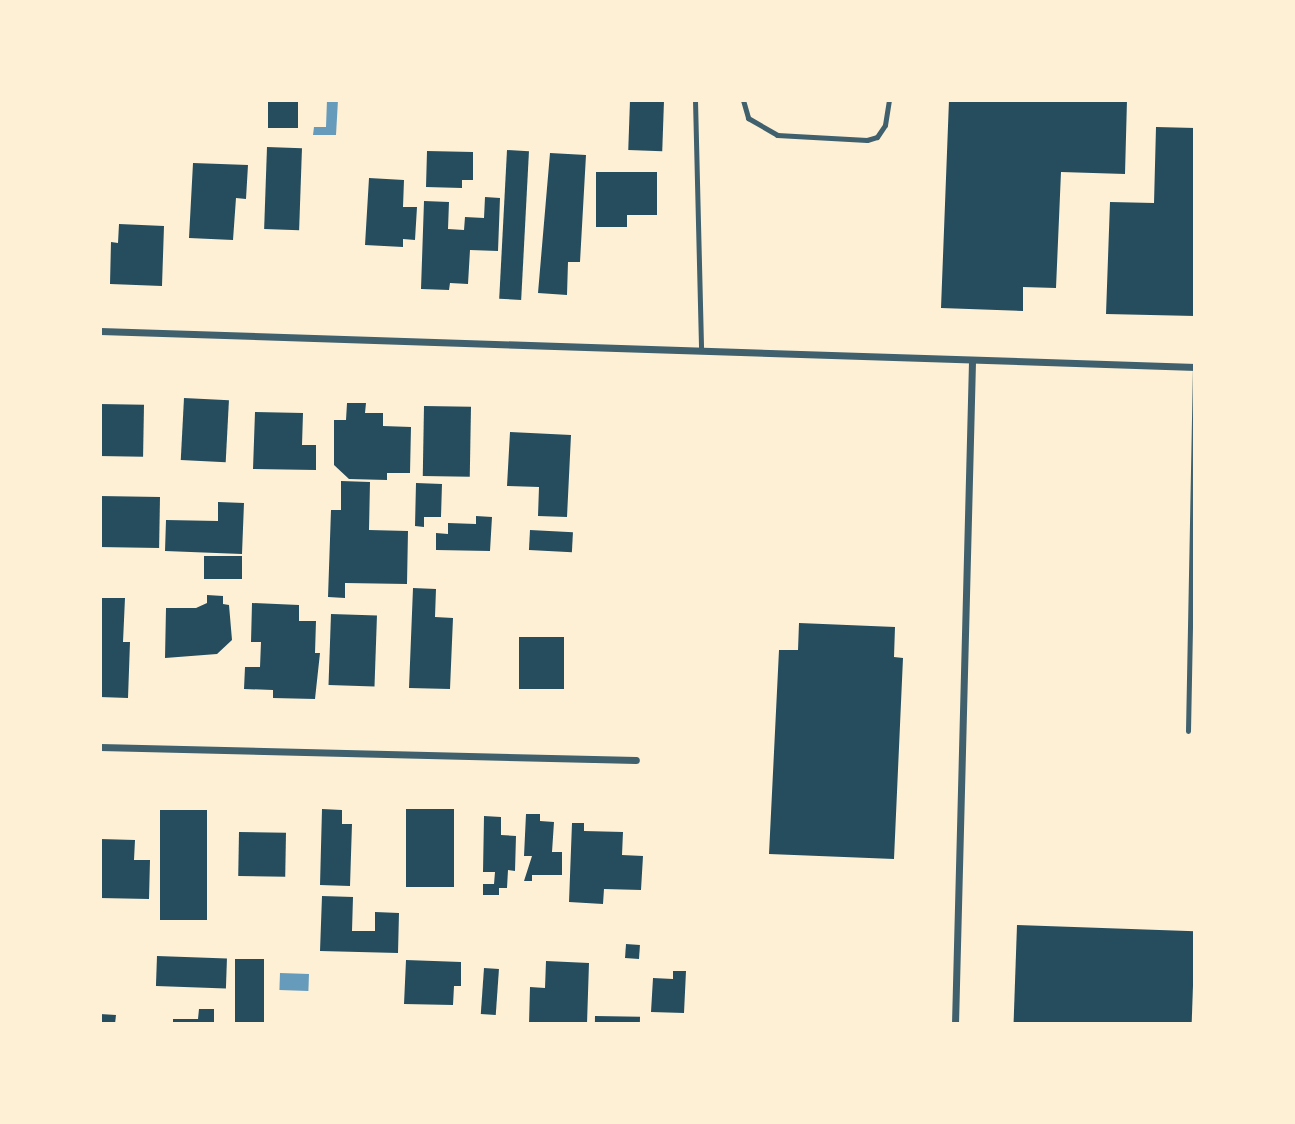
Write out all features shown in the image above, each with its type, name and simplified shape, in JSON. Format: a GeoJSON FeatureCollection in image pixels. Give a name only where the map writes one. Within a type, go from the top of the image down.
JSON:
{"type":"FeatureCollection","features":[{"type":"Feature","properties":{"kind":"street"},"geometry":{"type":"LineString","coordinates":[[100,331],[1195,367]]}},
{"type":"Feature","properties":{"kind":"street"},"geometry":{"type":"LineString","coordinates":[[955,1024],[972,360]]}},
{"type":"Feature","properties":{"kind":"street"},"geometry":{"type":"LineString","coordinates":[[100,747],[636,760]]}},
{"type":"Feature","properties":{"kind":"lane"},"geometry":{"type":"LineString","coordinates":[[695,100],[701,351]]}},
{"type":"Feature","properties":{"kind":"lane"},"geometry":{"type":"LineString","coordinates":[[743,100],[748,118],[777,135],[867,140],[877,137],[885,125],[889,100]]}},
{"type":"Feature","properties":{"kind":"lane"},"geometry":{"type":"LineString","coordinates":[[1188,731],[1195,367]]}},
{"type":"Feature","properties":{"kind":"water"},"geometry":{"type":"Polygon","coordinates":[[[327,100],[338,100],[336,135],[313,135],[314,127],[326,127],[327,100]]]}},
{"type":"Feature","properties":{"kind":"water"},"geometry":{"type":"Polygon","coordinates":[[[280,973],[309,974],[308,991],[279,990],[280,973]]]}},
{"type":"Feature","properties":{"kind":"building"},"geometry":{"type":"Polygon","coordinates":[[[268,100],[298,100],[298,128],[268,128],[268,100]]]}},
{"type":"Feature","properties":{"kind":"building"},"geometry":{"type":"Polygon","coordinates":[[[630,100],[664,101],[662,151],[628,150],[630,100]]]}},
{"type":"Feature","properties":{"kind":"building"},"geometry":{"type":"Polygon","coordinates":[[[949,100],[1127,100],[1125,174],[1061,172],[1056,288],[1023,287],[1023,311],[941,308],[949,100]]]}},
{"type":"Feature","properties":{"kind":"building"},"geometry":{"type":"Polygon","coordinates":[[[1156,127],[1195,128],[1195,316],[1106,314],[1110,202],[1154,203],[1156,127]]]}},
{"type":"Feature","properties":{"kind":"building"},"geometry":{"type":"Polygon","coordinates":[[[267,147],[302,148],[299,230],[264,229],[267,147]]]}},
{"type":"Feature","properties":{"kind":"building"},"geometry":{"type":"Polygon","coordinates":[[[507,150],[529,151],[521,300],[499,299],[507,150]]]}},
{"type":"Feature","properties":{"kind":"building"},"geometry":{"type":"Polygon","coordinates":[[[427,151],[473,152],[473,180],[462,180],[462,188],[426,187],[427,151]]]}},
{"type":"Feature","properties":{"kind":"building"},"geometry":{"type":"Polygon","coordinates":[[[550,153],[586,155],[580,262],[568,262],[567,295],[538,293],[550,153]]]}},
{"type":"Feature","properties":{"kind":"building"},"geometry":{"type":"Polygon","coordinates":[[[193,163],[248,165],[246,199],[236,198],[233,240],[189,238],[193,163]]]}},
{"type":"Feature","properties":{"kind":"building"},"geometry":{"type":"Polygon","coordinates":[[[596,172],[657,172],[657,215],[627,215],[627,227],[596,227],[596,172]]]}},
{"type":"Feature","properties":{"kind":"building"},"geometry":{"type":"Polygon","coordinates":[[[369,178],[404,180],[403,207],[417,207],[415,240],[403,239],[403,247],[365,245],[369,178]]]}},
{"type":"Feature","properties":{"kind":"building"},"geometry":{"type":"Polygon","coordinates":[[[485,197],[500,198],[498,251],[470,250],[468,284],[450,283],[449,290],[421,289],[424,201],[449,202],[448,229],[464,230],[465,217],[484,218],[485,197]]]}},
{"type":"Feature","properties":{"kind":"building"},"geometry":{"type":"Polygon","coordinates":[[[119,224],[164,226],[162,286],[110,284],[111,242],[118,243],[119,224]]]}},
{"type":"Feature","properties":{"kind":"building"},"geometry":{"type":"Polygon","coordinates":[[[184,398],[229,400],[226,462],[181,460],[184,398]]]}},
{"type":"Feature","properties":{"kind":"building"},"geometry":{"type":"Polygon","coordinates":[[[347,403],[366,403],[365,413],[383,413],[383,426],[411,427],[410,473],[387,473],[387,480],[349,479],[334,465],[334,420],[346,420],[347,403]]]}},
{"type":"Feature","properties":{"kind":"building"},"geometry":{"type":"Polygon","coordinates":[[[100,404],[144,405],[143,457],[100,456],[100,404]]]}},
{"type":"Feature","properties":{"kind":"building"},"geometry":{"type":"Polygon","coordinates":[[[424,406],[471,407],[470,477],[423,476],[424,406]]]}},
{"type":"Feature","properties":{"kind":"building"},"geometry":{"type":"Polygon","coordinates":[[[255,412],[303,413],[302,445],[316,445],[316,470],[253,469],[255,412]]]}},
{"type":"Feature","properties":{"kind":"building"},"geometry":{"type":"Polygon","coordinates":[[[510,432],[571,435],[567,517],[538,516],[539,487],[507,486],[510,432]]]}},
{"type":"Feature","properties":{"kind":"building"},"geometry":{"type":"Polygon","coordinates":[[[341,481],[370,482],[369,530],[408,531],[407,584],[345,583],[345,598],[328,597],[331,510],[341,510],[341,481]]]}},
{"type":"Feature","properties":{"kind":"building"},"geometry":{"type":"Polygon","coordinates":[[[416,483],[442,484],[441,517],[424,517],[424,527],[415,526],[416,483]]]}},
{"type":"Feature","properties":{"kind":"building"},"geometry":{"type":"Polygon","coordinates":[[[100,496],[160,497],[159,548],[100,547],[100,496]]]}},
{"type":"Feature","properties":{"kind":"building"},"geometry":{"type":"Polygon","coordinates":[[[218,502],[244,503],[242,554],[165,551],[166,520],[218,521],[218,502]]]}},
{"type":"Feature","properties":{"kind":"building"},"geometry":{"type":"Polygon","coordinates":[[[476,516],[492,517],[490,551],[436,550],[436,533],[448,534],[448,523],[476,524],[476,516]]]}},
{"type":"Feature","properties":{"kind":"building"},"geometry":{"type":"Polygon","coordinates":[[[530,530],[573,532],[572,552],[529,550],[530,530]]]}},
{"type":"Feature","properties":{"kind":"building"},"geometry":{"type":"Polygon","coordinates":[[[204,556],[242,556],[242,579],[204,579],[204,556]]]}},
{"type":"Feature","properties":{"kind":"building"},"geometry":{"type":"Polygon","coordinates":[[[413,588],[436,589],[435,617],[453,618],[450,689],[409,688],[413,588]]]}},
{"type":"Feature","properties":{"kind":"building"},"geometry":{"type":"Polygon","coordinates":[[[207,595],[223,596],[223,604],[229,605],[232,640],[217,654],[165,658],[166,608],[196,608],[207,603],[207,595]]]}},
{"type":"Feature","properties":{"kind":"building"},"geometry":{"type":"Polygon","coordinates":[[[100,598],[125,598],[123,642],[130,642],[128,698],[100,697],[100,598]]]}},
{"type":"Feature","properties":{"kind":"building"},"geometry":{"type":"Polygon","coordinates":[[[252,603],[299,605],[299,621],[316,621],[315,653],[320,653],[315,699],[273,698],[273,690],[244,689],[245,667],[260,667],[261,642],[251,642],[252,603]]]}},
{"type":"Feature","properties":{"kind":"building"},"geometry":{"type":"Polygon","coordinates":[[[331,614],[377,616],[374,687],[329,685],[331,614]]]}},
{"type":"Feature","properties":{"kind":"building"},"geometry":{"type":"Polygon","coordinates":[[[799,623],[895,627],[894,657],[903,658],[894,859],[769,854],[779,650],[798,650],[799,623]]]}},
{"type":"Feature","properties":{"kind":"building"},"geometry":{"type":"Polygon","coordinates":[[[519,637],[564,637],[564,689],[519,689],[519,637]]]}},
{"type":"Feature","properties":{"kind":"building"},"geometry":{"type":"Polygon","coordinates":[[[322,809],[342,810],[342,824],[352,824],[350,886],[320,885],[322,809]]]}},
{"type":"Feature","properties":{"kind":"building"},"geometry":{"type":"Polygon","coordinates":[[[406,809],[454,809],[454,887],[406,887],[406,809]]]}},
{"type":"Feature","properties":{"kind":"building"},"geometry":{"type":"Polygon","coordinates":[[[160,810],[207,810],[207,920],[160,920],[160,810]]]}},
{"type":"Feature","properties":{"kind":"building"},"geometry":{"type":"Polygon","coordinates":[[[526,814],[540,814],[540,821],[554,822],[552,852],[562,852],[562,875],[532,875],[532,881],[524,881],[532,856],[524,856],[526,814]]]}},
{"type":"Feature","properties":{"kind":"building"},"geometry":{"type":"Polygon","coordinates":[[[484,816],[501,817],[501,835],[516,836],[515,871],[508,870],[507,888],[499,888],[499,895],[483,895],[483,884],[494,884],[495,872],[483,872],[484,816]]]}},
{"type":"Feature","properties":{"kind":"building"},"geometry":{"type":"Polygon","coordinates":[[[572,823],[584,823],[584,831],[623,832],[622,855],[643,856],[641,890],[604,889],[603,904],[569,902],[572,823]]]}},
{"type":"Feature","properties":{"kind":"building"},"geometry":{"type":"Polygon","coordinates":[[[239,832],[286,833],[285,877],[238,876],[239,832]]]}},
{"type":"Feature","properties":{"kind":"building"},"geometry":{"type":"Polygon","coordinates":[[[100,839],[135,840],[134,860],[150,860],[149,899],[100,898],[100,839]]]}},
{"type":"Feature","properties":{"kind":"building"},"geometry":{"type":"Polygon","coordinates":[[[322,896],[353,897],[352,931],[375,931],[375,912],[399,913],[398,953],[320,951],[322,896]]]}},
{"type":"Feature","properties":{"kind":"building"},"geometry":{"type":"Polygon","coordinates":[[[1017,925],[1195,931],[1192,1024],[1014,1023],[1017,925]]]}},
{"type":"Feature","properties":{"kind":"building"},"geometry":{"type":"Polygon","coordinates":[[[626,944],[640,945],[639,959],[625,958],[626,944]]]}},
{"type":"Feature","properties":{"kind":"building"},"geometry":{"type":"Polygon","coordinates":[[[157,956],[227,958],[226,988],[156,986],[157,956]]]}},
{"type":"Feature","properties":{"kind":"building"},"geometry":{"type":"Polygon","coordinates":[[[235,959],[264,959],[264,1024],[235,1024],[235,959]]]}},
{"type":"Feature","properties":{"kind":"building"},"geometry":{"type":"Polygon","coordinates":[[[406,960],[461,962],[461,986],[454,986],[453,1005],[404,1004],[406,960]]]}},
{"type":"Feature","properties":{"kind":"building"},"geometry":{"type":"Polygon","coordinates":[[[546,961],[589,963],[587,1024],[529,1024],[530,987],[545,988],[546,961]]]}},
{"type":"Feature","properties":{"kind":"building"},"geometry":{"type":"Polygon","coordinates":[[[484,968],[499,969],[496,1015],[481,1014],[484,968]]]}},
{"type":"Feature","properties":{"kind":"building"},"geometry":{"type":"Polygon","coordinates":[[[673,971],[686,971],[684,1013],[651,1012],[653,978],[673,979],[673,971]]]}},
{"type":"Feature","properties":{"kind":"building"},"geometry":{"type":"Polygon","coordinates":[[[199,1009],[214,1009],[214,1024],[173,1024],[173,1019],[198,1019],[199,1009]]]}},
{"type":"Feature","properties":{"kind":"building"},"geometry":{"type":"Polygon","coordinates":[[[100,1014],[116,1015],[115,1024],[100,1024],[100,1014]]]}},
{"type":"Feature","properties":{"kind":"building"},"geometry":{"type":"Polygon","coordinates":[[[595,1016],[640,1017],[640,1024],[595,1024],[595,1016]]]}}]}
